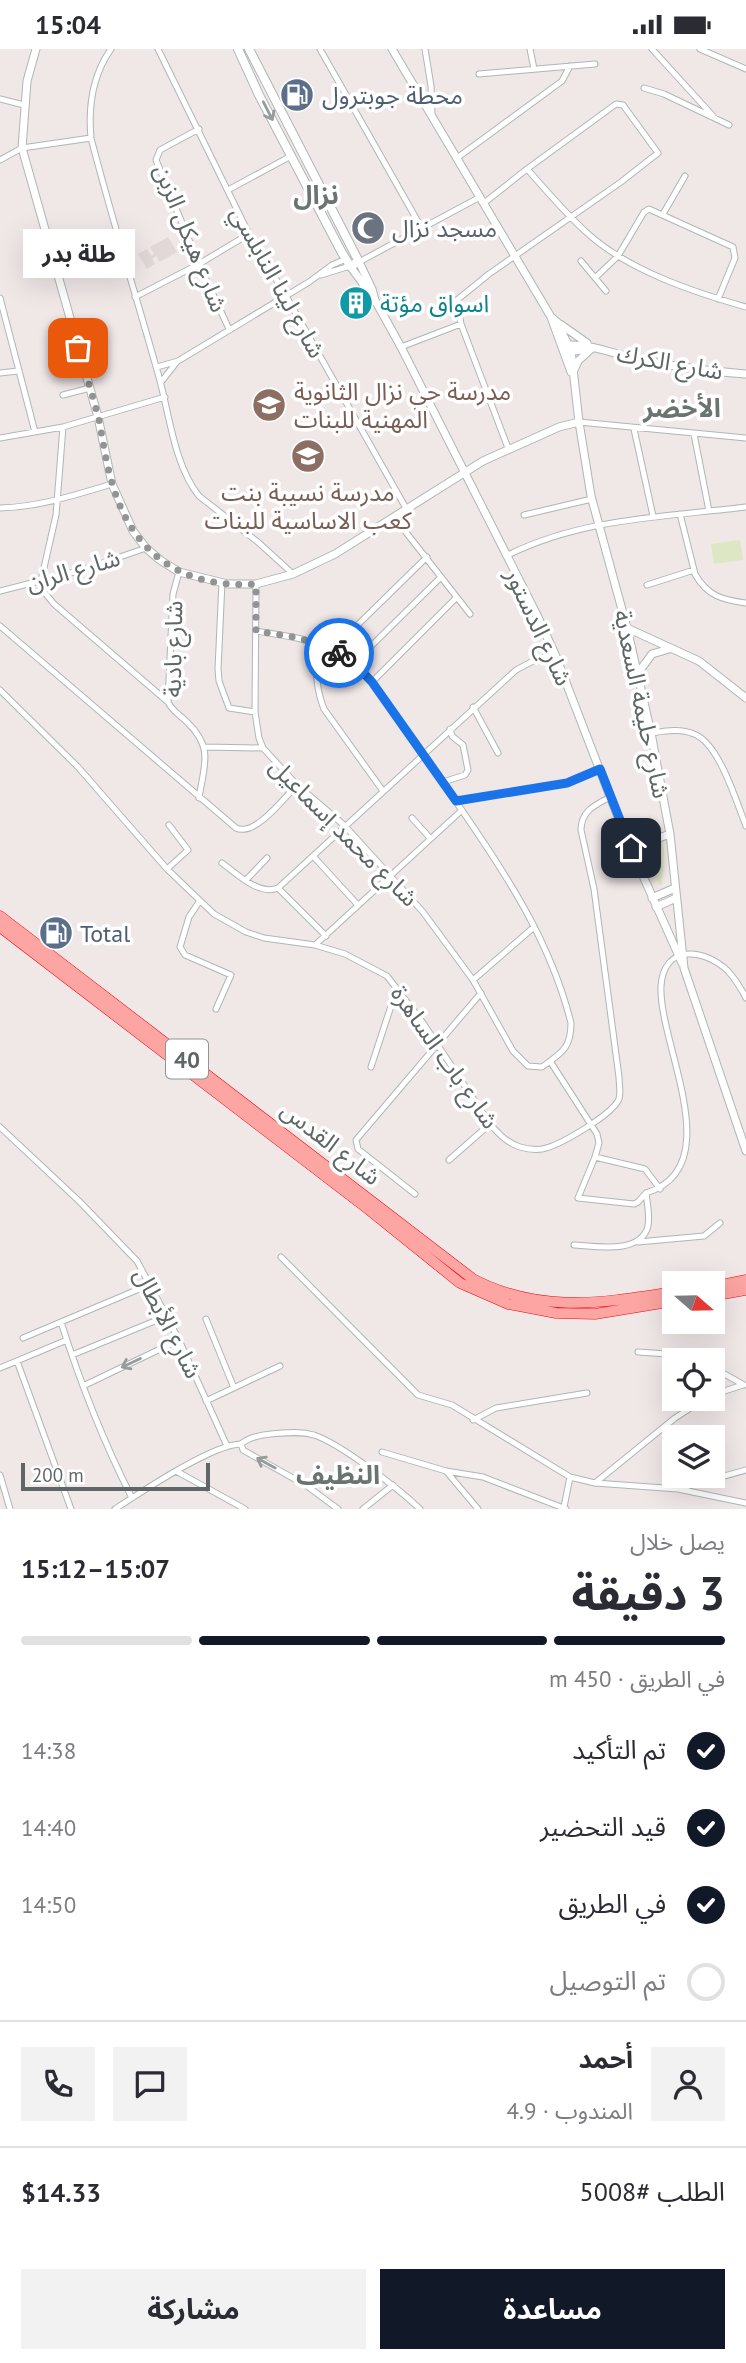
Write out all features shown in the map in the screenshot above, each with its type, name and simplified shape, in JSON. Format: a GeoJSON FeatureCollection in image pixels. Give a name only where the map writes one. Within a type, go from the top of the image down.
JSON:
{"type":"FeatureCollection","features":[{"type":"Feature","properties":{"kind":"highway","name":"شارع القدس"},"geometry":{"type":"LineString","coordinates":[[0,916],[473,1279],[529,1300],[575,1305],[662,1294]]}},
{"type":"Feature","properties":{"kind":"highway","name":"شارع القدس"},"geometry":{"type":"LineString","coordinates":[[0,927],[467,1287],[508,1304],[556,1313],[595,1314],[662,1303]]}},
{"type":"Feature","properties":{"kind":"highway"},"geometry":{"type":"LineString","coordinates":[[725,1284],[746,1280]]}},
{"type":"Feature","properties":{"kind":"highway"},"geometry":{"type":"LineString","coordinates":[[725,1294],[746,1290]]}},
{"type":"Feature","properties":{"kind":"main road","name":"شارع الدستور"},"geometry":{"type":"LineString","coordinates":[[238,49],[348,262]]}},
{"type":"Feature","properties":{"kind":"main road","name":"شارع الدستور"},"geometry":{"type":"LineString","coordinates":[[248,49],[357,259]]}},
{"type":"Feature","properties":{"kind":"main road"},"geometry":{"type":"LineString","coordinates":[[348,262],[357,259]]}},
{"type":"Feature","properties":{"kind":"street"},"geometry":{"type":"LineString","coordinates":[[36,49],[29,70],[24,105],[22,148],[98,417],[112,484],[133,531],[146,548],[179,572],[222,582],[256,584],[293,573],[335,554],[463,473],[508,448],[556,430],[589,425],[743,438],[746,447]]}},
{"type":"Feature","properties":{"kind":"street"},"geometry":{"type":"LineString","coordinates":[[111,49],[101,66],[92,92],[92,138],[161,382],[182,467],[199,496],[293,573]]}},
{"type":"Feature","properties":{"kind":"street","name":"شارع لينا النابلسي"},"geometry":{"type":"LineString","coordinates":[[158,49],[249,234],[407,510]]}},
{"type":"Feature","properties":{"kind":"street"},"geometry":{"type":"LineString","coordinates":[[320,49],[421,227]]}},
{"type":"Feature","properties":{"kind":"street","name":"شارع حليمة السعدية"},"geometry":{"type":"LineString","coordinates":[[392,49],[554,319],[566,348],[573,374],[592,499],[638,673],[670,834],[680,955]]}},
{"type":"Feature","properties":{"kind":"street"},"geometry":{"type":"LineString","coordinates":[[425,49],[431,86],[432,118]]}},
{"type":"Feature","properties":{"kind":"street"},"geometry":{"type":"LineString","coordinates":[[530,49],[534,69]]}},
{"type":"Feature","properties":{"kind":"street"},"geometry":{"type":"LineString","coordinates":[[652,49],[714,117]]}},
{"type":"Feature","properties":{"kind":"street"},"geometry":{"type":"LineString","coordinates":[[700,49],[746,69]]}},
{"type":"Feature","properties":{"kind":"street"},"geometry":{"type":"LineString","coordinates":[[479,74],[595,64]]}},
{"type":"Feature","properties":{"kind":"street"},"geometry":{"type":"LineString","coordinates":[[457,158],[562,81],[570,66]]}},
{"type":"Feature","properties":{"kind":"street"},"geometry":{"type":"LineString","coordinates":[[643,88],[664,94],[729,125]]}},
{"type":"Feature","properties":{"kind":"street"},"geometry":{"type":"LineString","coordinates":[[0,99],[24,105]]}},
{"type":"Feature","properties":{"kind":"street"},"geometry":{"type":"LineString","coordinates":[[357,259],[482,200],[614,106],[623,105],[656,147],[658,155],[459,297],[456,305],[508,448]]}},
{"type":"Feature","properties":{"kind":"street","name":"شارع هيكل الزبن"},"geometry":{"type":"LineString","coordinates":[[199,129],[160,150],[156,160],[229,329]]}},
{"type":"Feature","properties":{"kind":"street"},"geometry":{"type":"LineString","coordinates":[[0,160],[22,148],[92,138]]}},
{"type":"Feature","properties":{"kind":"street"},"geometry":{"type":"LineString","coordinates":[[228,190],[291,156]]}},
{"type":"Feature","properties":{"kind":"street"},"geometry":{"type":"LineString","coordinates":[[527,169],[587,234],[618,256],[662,277],[746,307]]}},
{"type":"Feature","properties":{"kind":"street"},"geometry":{"type":"LineString","coordinates":[[663,213],[685,176]]}},
{"type":"Feature","properties":{"kind":"street"},"geometry":{"type":"LineString","coordinates":[[595,278],[618,256],[646,210],[663,213],[733,247],[735,258],[718,299]]}},
{"type":"Feature","properties":{"kind":"street"},"geometry":{"type":"LineString","coordinates":[[135,297],[249,234]]}},
{"type":"Feature","properties":{"kind":"street","name":"شارع الدستور"},"geometry":{"type":"LineString","coordinates":[[357,259],[375,300]]}},
{"type":"Feature","properties":{"kind":"street"},"geometry":{"type":"LineString","coordinates":[[581,261],[606,291]]}},
{"type":"Feature","properties":{"kind":"street"},"geometry":{"type":"LineString","coordinates":[[156,367],[178,361],[321,275],[332,265],[348,262]]}},
{"type":"Feature","properties":{"kind":"street","name":"شارع الدستور"},"geometry":{"type":"LineString","coordinates":[[348,262],[375,300],[401,347],[555,654],[631,848],[680,955],[746,1151]]}},
{"type":"Feature","properties":{"kind":"street"},"geometry":{"type":"LineString","coordinates":[[0,298],[35,432]]}},
{"type":"Feature","properties":{"kind":"street"},"geometry":{"type":"LineString","coordinates":[[554,319],[592,347],[581,358],[573,374]]}},
{"type":"Feature","properties":{"kind":"street"},"geometry":{"type":"LineString","coordinates":[[401,347],[461,324]]}},
{"type":"Feature","properties":{"kind":"street","name":"شارع الكرك"},"geometry":{"type":"LineString","coordinates":[[566,348],[592,347],[666,365],[746,374]]}},
{"type":"Feature","properties":{"kind":"street"},"geometry":{"type":"LineString","coordinates":[[161,382],[178,361]]}},
{"type":"Feature","properties":{"kind":"street"},"geometry":{"type":"LineString","coordinates":[[0,373],[18,371]]}},
{"type":"Feature","properties":{"kind":"street"},"geometry":{"type":"LineString","coordinates":[[63,395],[89,387]]}},
{"type":"Feature","properties":{"kind":"street"},"geometry":{"type":"LineString","coordinates":[[0,438],[64,427],[165,397]]}},
{"type":"Feature","properties":{"kind":"street"},"geometry":{"type":"LineString","coordinates":[[64,427],[58,500],[41,581],[45,593],[54,604],[169,702]]}},
{"type":"Feature","properties":{"kind":"street"},"geometry":{"type":"LineString","coordinates":[[635,429],[653,516]]}},
{"type":"Feature","properties":{"kind":"street"},"geometry":{"type":"LineString","coordinates":[[694,434],[709,511]]}},
{"type":"Feature","properties":{"kind":"street"},"geometry":{"type":"LineString","coordinates":[[0,516],[0,508],[58,500],[112,484]]}},
{"type":"Feature","properties":{"kind":"street"},"geometry":{"type":"LineString","coordinates":[[524,515],[592,499]]}},
{"type":"Feature","properties":{"kind":"street"},"geometry":{"type":"LineString","coordinates":[[506,555],[552,536],[598,524],[746,507]]}},
{"type":"Feature","properties":{"kind":"street"},"geometry":{"type":"LineString","coordinates":[[680,514],[699,582],[719,598],[746,603]]}},
{"type":"Feature","properties":{"kind":"street"},"geometry":{"type":"LineString","coordinates":[[394,517],[470,614]]}},
{"type":"Feature","properties":{"kind":"street","name":"شارع الران"},"geometry":{"type":"LineString","coordinates":[[0,591],[82,570],[146,548]]}},
{"type":"Feature","properties":{"kind":"street"},"geometry":{"type":"LineString","coordinates":[[333,649],[427,557]]}},
{"type":"Feature","properties":{"kind":"street"},"geometry":{"type":"LineString","coordinates":[[647,585],[694,570]]}},
{"type":"Feature","properties":{"kind":"street","name":"شارع بادية"},"geometry":{"type":"LineString","coordinates":[[179,572],[173,594],[169,702],[171,708],[199,735],[205,747]]}},
{"type":"Feature","properties":{"kind":"street"},"geometry":{"type":"LineString","coordinates":[[354,663],[441,577]]}},
{"type":"Feature","properties":{"kind":"street"},"geometry":{"type":"LineString","coordinates":[[222,582],[219,681],[229,708],[255,712]]}},
{"type":"Feature","properties":{"kind":"street","name":"شارع محمد إسماعيل"},"geometry":{"type":"LineString","coordinates":[[256,584],[255,712],[258,738],[263,748],[297,785],[345,826],[443,936],[474,980],[521,1061],[536,1068],[550,1061]]}},
{"type":"Feature","properties":{"kind":"street"},"geometry":{"type":"LineString","coordinates":[[372,682],[456,598]]}},
{"type":"Feature","properties":{"kind":"street"},"geometry":{"type":"LineString","coordinates":[[0,626],[236,828],[254,828],[297,785]]}},
{"type":"Feature","properties":{"kind":"street"},"geometry":{"type":"LineString","coordinates":[[627,628],[708,667],[746,698]]}},
{"type":"Feature","properties":{"kind":"street"},"geometry":{"type":"LineString","coordinates":[[256,631],[316,643],[333,649],[354,663],[372,682],[443,782],[523,903],[553,965],[570,1023],[568,1046],[550,1061],[592,1124],[599,1141],[578,1198],[636,1203],[646,1193],[660,1189],[675,1177],[687,1146],[684,1101],[666,1031],[661,986],[666,967],[680,955],[702,957],[723,968],[746,997]]}},
{"type":"Feature","properties":{"kind":"street"},"geometry":{"type":"LineString","coordinates":[[316,643],[316,677],[320,699],[383,791]]}},
{"type":"Feature","properties":{"kind":"street"},"geometry":{"type":"LineString","coordinates":[[638,673],[652,654],[670,648]]}},
{"type":"Feature","properties":{"kind":"street"},"geometry":{"type":"LineString","coordinates":[[222,863],[262,888],[278,888],[516,670],[533,660],[555,654]]}},
{"type":"Feature","properties":{"kind":"street","name":"شارع باب الساهرة"},"geometry":{"type":"LineString","coordinates":[[0,690],[89,778],[167,869],[214,914],[246,932],[278,941],[315,945],[345,954],[381,971],[399,991],[490,1124],[502,1138],[512,1144],[533,1149],[561,1142],[592,1124],[617,1103],[620,1091],[596,899],[581,825],[587,811],[610,797]]}},
{"type":"Feature","properties":{"kind":"street"},"geometry":{"type":"LineString","coordinates":[[473,707],[498,753]]}},
{"type":"Feature","properties":{"kind":"street"},"geometry":{"type":"LineString","coordinates":[[443,782],[465,775],[468,770],[463,745],[452,736],[450,729]]}},
{"type":"Feature","properties":{"kind":"street"},"geometry":{"type":"LineString","coordinates":[[651,733],[683,731],[705,740],[722,768],[746,826]]}},
{"type":"Feature","properties":{"kind":"street"},"geometry":{"type":"LineString","coordinates":[[199,798],[205,747],[263,748]]}},
{"type":"Feature","properties":{"kind":"street"},"geometry":{"type":"LineString","coordinates":[[456,801],[567,783],[600,769]]}},
{"type":"Feature","properties":{"kind":"street"},"geometry":{"type":"LineString","coordinates":[[315,945],[462,810]]}},
{"type":"Feature","properties":{"kind":"street"},"geometry":{"type":"LineString","coordinates":[[412,818],[430,838]]}},
{"type":"Feature","properties":{"kind":"street"},"geometry":{"type":"LineString","coordinates":[[167,869],[188,850],[169,825]]}},
{"type":"Feature","properties":{"kind":"street"},"geometry":{"type":"LineString","coordinates":[[631,848],[670,834]]}},
{"type":"Feature","properties":{"kind":"street"},"geometry":{"type":"LineString","coordinates":[[313,856],[357,904]]}},
{"type":"Feature","properties":{"kind":"street"},"geometry":{"type":"LineString","coordinates":[[246,880],[267,858]]}},
{"type":"Feature","properties":{"kind":"street"},"geometry":{"type":"LineString","coordinates":[[278,888],[326,936]]}},
{"type":"Feature","properties":{"kind":"street"},"geometry":{"type":"LineString","coordinates":[[652,898],[675,888]]}},
{"type":"Feature","properties":{"kind":"street"},"geometry":{"type":"LineString","coordinates":[[656,907],[676,898]]}},
{"type":"Feature","properties":{"kind":"street"},"geometry":{"type":"LineString","coordinates":[[199,902],[189,918],[180,947],[185,955],[230,975],[216,1009]]}},
{"type":"Feature","properties":{"kind":"street"},"geometry":{"type":"LineString","coordinates":[[474,980],[534,927]]}},
{"type":"Feature","properties":{"kind":"street"},"geometry":{"type":"LineString","coordinates":[[371,1067],[393,1000],[399,991]]}},
{"type":"Feature","properties":{"kind":"street"},"geometry":{"type":"LineString","coordinates":[[415,1194],[358,1149],[355,1143],[481,993]]}},
{"type":"Feature","properties":{"kind":"street"},"geometry":{"type":"LineString","coordinates":[[449,1160],[490,1124]]}},
{"type":"Feature","properties":{"kind":"street","name":"شارع الأبطال"},"geometry":{"type":"LineString","coordinates":[[0,1127],[132,1254],[151,1284],[179,1340],[227,1445]]}},
{"type":"Feature","properties":{"kind":"street"},"geometry":{"type":"LineString","coordinates":[[595,1157],[645,1169],[660,1189]]}},
{"type":"Feature","properties":{"kind":"street"},"geometry":{"type":"LineString","coordinates":[[634,1242],[647,1228],[646,1193]]}},
{"type":"Feature","properties":{"kind":"street"},"geometry":{"type":"LineString","coordinates":[[574,1245],[621,1247],[634,1242],[704,1235],[720,1223]]}},
{"type":"Feature","properties":{"kind":"street"},"geometry":{"type":"LineString","coordinates":[[281,1257],[418,1395],[452,1405],[570,1476],[595,1483],[678,1489],[746,1503]]}},
{"type":"Feature","properties":{"kind":"street"},"geometry":{"type":"LineString","coordinates":[[23,1338],[151,1284]]}},
{"type":"Feature","properties":{"kind":"street"},"geometry":{"type":"LineString","coordinates":[[72,1356],[167,1316]]}},
{"type":"Feature","properties":{"kind":"street"},"geometry":{"type":"LineString","coordinates":[[206,1319],[234,1388]]}},
{"type":"Feature","properties":{"kind":"street"},"geometry":{"type":"LineString","coordinates":[[61,1322],[83,1386],[132,1498]]}},
{"type":"Feature","properties":{"kind":"street"},"geometry":{"type":"LineString","coordinates":[[0,1368],[67,1340]]}},
{"type":"Feature","properties":{"kind":"street"},"geometry":{"type":"LineString","coordinates":[[83,1386],[179,1340]]}},
{"type":"Feature","properties":{"kind":"street"},"geometry":{"type":"LineString","coordinates":[[638,1352],[662,1354]]}},
{"type":"Feature","properties":{"kind":"street"},"geometry":{"type":"LineString","coordinates":[[17,1361],[71,1509]]}},
{"type":"Feature","properties":{"kind":"street"},"geometry":{"type":"LineString","coordinates":[[206,1401],[280,1366]]}},
{"type":"Feature","properties":{"kind":"street"},"geometry":{"type":"LineString","coordinates":[[725,1374],[745,1385]]}},
{"type":"Feature","properties":{"kind":"street"},"geometry":{"type":"LineString","coordinates":[[725,1391],[745,1385]]}},
{"type":"Feature","properties":{"kind":"street"},"geometry":{"type":"LineString","coordinates":[[473,1420],[496,1408],[587,1393]]}},
{"type":"Feature","properties":{"kind":"street"},"geometry":{"type":"LineString","coordinates":[[595,1483],[686,1411]]}},
{"type":"Feature","properties":{"kind":"street"},"geometry":{"type":"LineString","coordinates":[[115,1509],[176,1471],[227,1445],[292,1432],[324,1439],[393,1485],[421,1509]]}},
{"type":"Feature","properties":{"kind":"street"},"geometry":{"type":"LineString","coordinates":[[242,1443],[243,1450],[307,1486],[338,1509]]}},
{"type":"Feature","properties":{"kind":"street"},"geometry":{"type":"LineString","coordinates":[[382,1452],[446,1471],[483,1477],[565,1508],[570,1476]]}},
{"type":"Feature","properties":{"kind":"street"},"geometry":{"type":"LineString","coordinates":[[678,1489],[746,1470]]}},
{"type":"Feature","properties":{"kind":"street"},"geometry":{"type":"LineString","coordinates":[[176,1471],[245,1509]]}},
{"type":"Feature","properties":{"kind":"street"},"geometry":{"type":"LineString","coordinates":[[446,1471],[478,1509]]}},
{"type":"Feature","properties":{"kind":"street"},"geometry":{"type":"LineString","coordinates":[[0,1476],[10,1509]]}},
{"type":"Feature","properties":{"kind":"street"},"geometry":{"type":"LineString","coordinates":[[363,1509],[393,1485]]}},
{"type":"Feature","properties":{"kind":"shaded area"},"geometry":{"type":"Polygon","coordinates":[[[168,237],[177,252],[160,262],[156,256],[152,259],[155,264],[147,269],[138,254],[147,249],[152,256],[154,254],[150,247],[168,237]]]}},
{"type":"Feature","properties":{"kind":"green space"},"geometry":{"type":"Polygon","coordinates":[[[740,540],[743,560],[714,564],[711,544],[740,540]]]}},
{"type":"Feature","properties":{"kind":"green space"},"geometry":{"type":"Polygon","coordinates":[[[662,842],[662,885],[659,885],[643,848],[662,842]]]}},
{"type":"Feature","properties":{"kind":"way so far"},"geometry":{"type":"LineString","coordinates":[[78,348],[98,417],[112,484],[122,511],[146,548],[179,572],[229,584],[256,584],[256,631],[300,638],[339,653]]}},
{"type":"Feature","properties":{"kind":"place","name":"محطة جوبترول"},"geometry":{"type":"Point","coordinates":[297,95]}},
{"type":"Feature","properties":{"kind":"place","name":"مسجد نزال"},"geometry":{"type":"Point","coordinates":[368,228]}},
{"type":"Feature","properties":{"kind":"place","name":"اسواق مؤتة"},"geometry":{"type":"Point","coordinates":[356,303]}},
{"type":"Feature","properties":{"kind":"place","name":"طلة بدر"},"geometry":{"type":"Point","coordinates":[78,348]}},
{"type":"Feature","properties":{"kind":"place","name":"مدرسة حي نزال الثانوية المهنية للبنات"},"geometry":{"type":"Point","coordinates":[269,405]}},
{"type":"Feature","properties":{"kind":"place","name":"مدرسة نسيبة بنت كعب الاساسية للبنات"},"geometry":{"type":"Point","coordinates":[308,456]}},
{"type":"Feature","properties":{"kind":"place","name":"Total"},"geometry":{"type":"Point","coordinates":[56,933]}},
{"type":"Feature","properties":{"kind":"district","name":"نزال"},"geometry":{"type":"Point","coordinates":[316,194]}},
{"type":"Feature","properties":{"kind":"district","name":"الأخضر"},"geometry":{"type":"Point","coordinates":[682,407]}},
{"type":"Feature","properties":{"kind":"district","name":"النظيف"},"geometry":{"type":"Point","coordinates":[338,1474]}},
{"type":"Feature","properties":{"kind":"route"},"geometry":{"type":"LineString","coordinates":[[339,653],[356,665],[372,682],[456,801],[567,783],[600,769],[631,848]]}}]}
